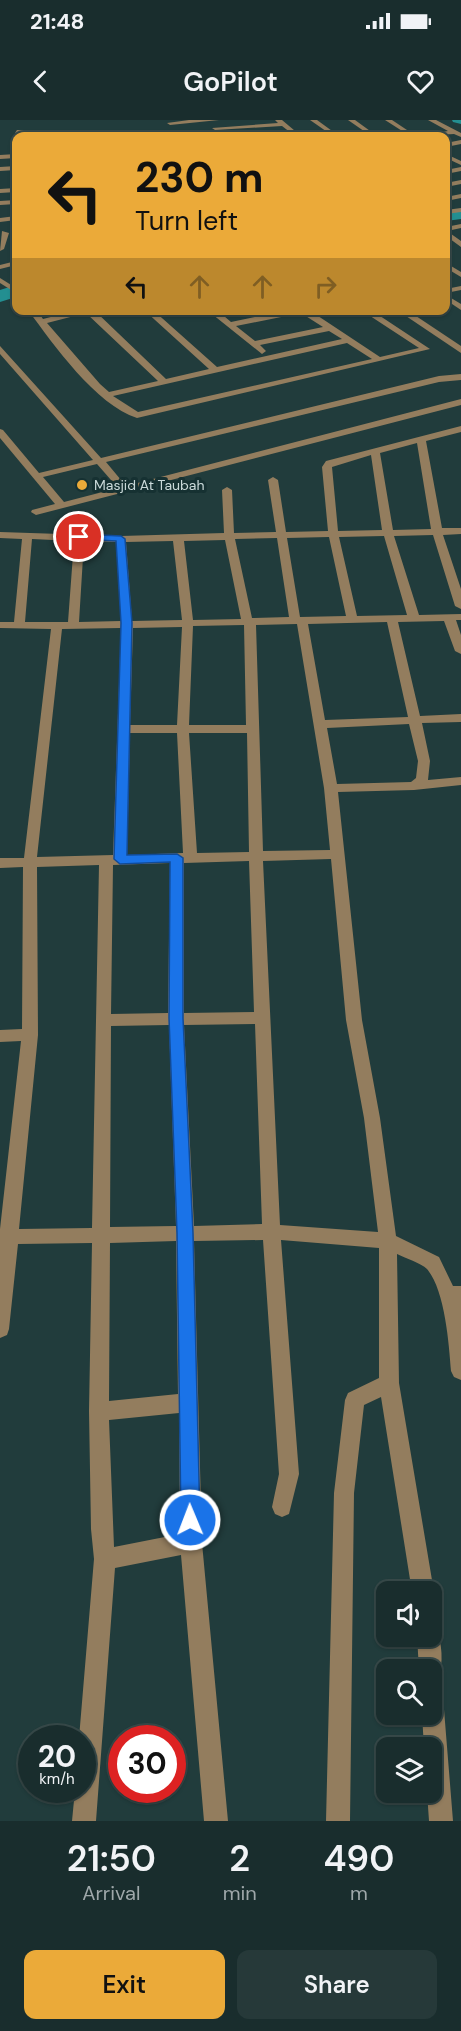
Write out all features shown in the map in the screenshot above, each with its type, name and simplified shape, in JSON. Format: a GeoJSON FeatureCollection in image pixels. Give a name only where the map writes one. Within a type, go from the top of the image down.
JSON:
{"type":"FeatureCollection","features":[{"type":"Feature","properties":{"kind":"street"},"geometry":{"type":"LineString","coordinates":[[167,122],[216,120]]}},
{"type":"Feature","properties":{"kind":"street"},"geometry":{"type":"LineString","coordinates":[[313,120],[330,132]]}},
{"type":"Feature","properties":{"kind":"street"},"geometry":{"type":"LineString","coordinates":[[351,120],[368,132]]}},
{"type":"Feature","properties":{"kind":"street"},"geometry":{"type":"LineString","coordinates":[[388,120],[407,132]]}},
{"type":"Feature","properties":{"kind":"street"},"geometry":{"type":"LineString","coordinates":[[431,120],[461,135]]}},
{"type":"Feature","properties":{"kind":"street"},"geometry":{"type":"LineString","coordinates":[[208,121],[220,132]]}},
{"type":"Feature","properties":{"kind":"street"},"geometry":{"type":"LineString","coordinates":[[167,122],[176,130]]}},
{"type":"Feature","properties":{"kind":"street"},"geometry":{"type":"LineString","coordinates":[[215,128],[281,122],[292,132]]}},
{"type":"Feature","properties":{"kind":"street"},"geometry":{"type":"LineString","coordinates":[[104,125],[110,132]]}},
{"type":"Feature","properties":{"kind":"street"},"geometry":{"type":"LineString","coordinates":[[0,249],[2,233]]}},
{"type":"Feature","properties":{"kind":"street"},"geometry":{"type":"LineString","coordinates":[[36,315],[107,395],[128,412],[145,415],[426,349],[373,315]]}},
{"type":"Feature","properties":{"kind":"street"},"geometry":{"type":"LineString","coordinates":[[42,322],[72,315]]}},
{"type":"Feature","properties":{"kind":"street"},"geometry":{"type":"LineString","coordinates":[[93,315],[164,382]]}},
{"type":"Feature","properties":{"kind":"street"},"geometry":{"type":"LineString","coordinates":[[154,315],[216,370]]}},
{"type":"Feature","properties":{"kind":"street"},"geometry":{"type":"LineString","coordinates":[[217,315],[271,358]]}},
{"type":"Feature","properties":{"kind":"street"},"geometry":{"type":"LineString","coordinates":[[230,325],[279,315]]}},
{"type":"Feature","properties":{"kind":"street"},"geometry":{"type":"LineString","coordinates":[[311,315],[379,360]]}},
{"type":"Feature","properties":{"kind":"street"},"geometry":{"type":"LineString","coordinates":[[408,315],[461,350]]}},
{"type":"Feature","properties":{"kind":"street"},"geometry":{"type":"LineString","coordinates":[[254,344],[331,328]]}},
{"type":"Feature","properties":{"kind":"street"},"geometry":{"type":"LineString","coordinates":[[107,395],[350,340]]}},
{"type":"Feature","properties":{"kind":"street"},"geometry":{"type":"LineString","coordinates":[[0,349],[124,489]]}},
{"type":"Feature","properties":{"kind":"street"},"geometry":{"type":"LineString","coordinates":[[37,476],[439,379],[461,377]]}},
{"type":"Feature","properties":{"kind":"street"},"geometry":{"type":"LineString","coordinates":[[36,512],[461,402]]}},
{"type":"Feature","properties":{"kind":"street"},"geometry":{"type":"LineString","coordinates":[[352,620],[333,533],[327,467],[329,463],[461,429]]}},
{"type":"Feature","properties":{"kind":"street"},"geometry":{"type":"LineString","coordinates":[[0,432],[60,504]]}},
{"type":"Feature","properties":{"kind":"street"},"geometry":{"type":"LineString","coordinates":[[421,440],[437,532],[461,606]]}},
{"type":"Feature","properties":{"kind":"street"},"geometry":{"type":"LineString","coordinates":[[375,451],[388,533],[414,618]]}},
{"type":"Feature","properties":{"kind":"street"},"geometry":{"type":"LineString","coordinates":[[273,480],[298,621],[322,724],[331,788],[354,1020],[372,1118],[387,1241],[389,1383],[421,1581]]}},
{"type":"Feature","properties":{"kind":"street"},"geometry":{"type":"LineString","coordinates":[[227,490],[229,536],[248,621],[271,1232],[289,1474],[282,1507]]}},
{"type":"Feature","properties":{"kind":"street"},"geometry":{"type":"LineString","coordinates":[[0,535],[121,539],[461,531]]}},
{"type":"Feature","properties":{"kind":"street"},"geometry":{"type":"LineString","coordinates":[[19,625],[27,536]]}},
{"type":"Feature","properties":{"kind":"street"},"geometry":{"type":"LineString","coordinates":[[73,626],[79,537]]}},
{"type":"Feature","properties":{"kind":"street"},"geometry":{"type":"LineString","coordinates":[[178,537],[188,622],[183,730],[183,858],[176,1018],[185,1233],[191,1543],[216,1821]]}},
{"type":"Feature","properties":{"kind":"street"},"geometry":{"type":"LineString","coordinates":[[84,1821],[105,1559],[101,1529],[99,1411],[103,1020],[113,859],[125,729],[127,623],[121,539]]}},
{"type":"Feature","properties":{"kind":"street"},"geometry":{"type":"LineString","coordinates":[[391,617],[424,761],[422,779],[414,786]]}},
{"type":"Feature","properties":{"kind":"street"},"geometry":{"type":"LineString","coordinates":[[0,625],[73,626],[127,623],[352,620],[391,617],[455,618],[461,651]]}},
{"type":"Feature","properties":{"kind":"street"},"geometry":{"type":"LineString","coordinates":[[0,1329],[6,1237],[30,1035],[30,862],[57,626]]}},
{"type":"Feature","properties":{"kind":"street"},"geometry":{"type":"LineString","coordinates":[[322,724],[461,718]]}},
{"type":"Feature","properties":{"kind":"street"},"geometry":{"type":"LineString","coordinates":[[125,729],[253,729]]}},
{"type":"Feature","properties":{"kind":"street"},"geometry":{"type":"LineString","coordinates":[[331,788],[414,786],[461,781]]}},
{"type":"Feature","properties":{"kind":"street"},"geometry":{"type":"LineString","coordinates":[[0,863],[256,858],[336,854]]}},
{"type":"Feature","properties":{"kind":"street"},"geometry":{"type":"LineString","coordinates":[[103,1020],[262,1018]]}},
{"type":"Feature","properties":{"kind":"street"},"geometry":{"type":"LineString","coordinates":[[0,1036],[30,1035]]}},
{"type":"Feature","properties":{"kind":"street"},"geometry":{"type":"LineString","coordinates":[[6,1237],[271,1232],[387,1241],[434,1263],[454,1294],[461,1371]]}},
{"type":"Feature","properties":{"kind":"street"},"geometry":{"type":"LineString","coordinates":[[338,1821],[345,1481],[355,1400],[389,1383]]}},
{"type":"Feature","properties":{"kind":"street"},"geometry":{"type":"LineString","coordinates":[[99,1411],[188,1403]]}},
{"type":"Feature","properties":{"kind":"street"},"geometry":{"type":"LineString","coordinates":[[105,1559],[191,1543]]}},
{"type":"Feature","properties":{"kind":"street"},"geometry":{"type":"LineString","coordinates":[[434,1725],[441,1821]]}},
{"type":"Feature","properties":{"kind":"waterway"},"geometry":{"type":"LineString","coordinates":[[456,120],[461,121]]}},
{"type":"Feature","properties":{"kind":"waterway"},"geometry":{"type":"LineString","coordinates":[[450,215],[461,214]]}},
{"type":"Feature","properties":{"kind":"waterway"},"geometry":{"type":"LineString","coordinates":[[0,296],[12,292]]}},
{"type":"Feature","properties":{"kind":"place","name":"Masjid At Taubah"},"geometry":{"type":"Point","coordinates":[82,485]}},
{"type":"Feature","properties":{"kind":"route"},"geometry":{"type":"LineString","coordinates":[[79,537],[121,539],[127,623],[120,859],[177,858],[176,1018],[185,1233],[190,1520]]}}]}
